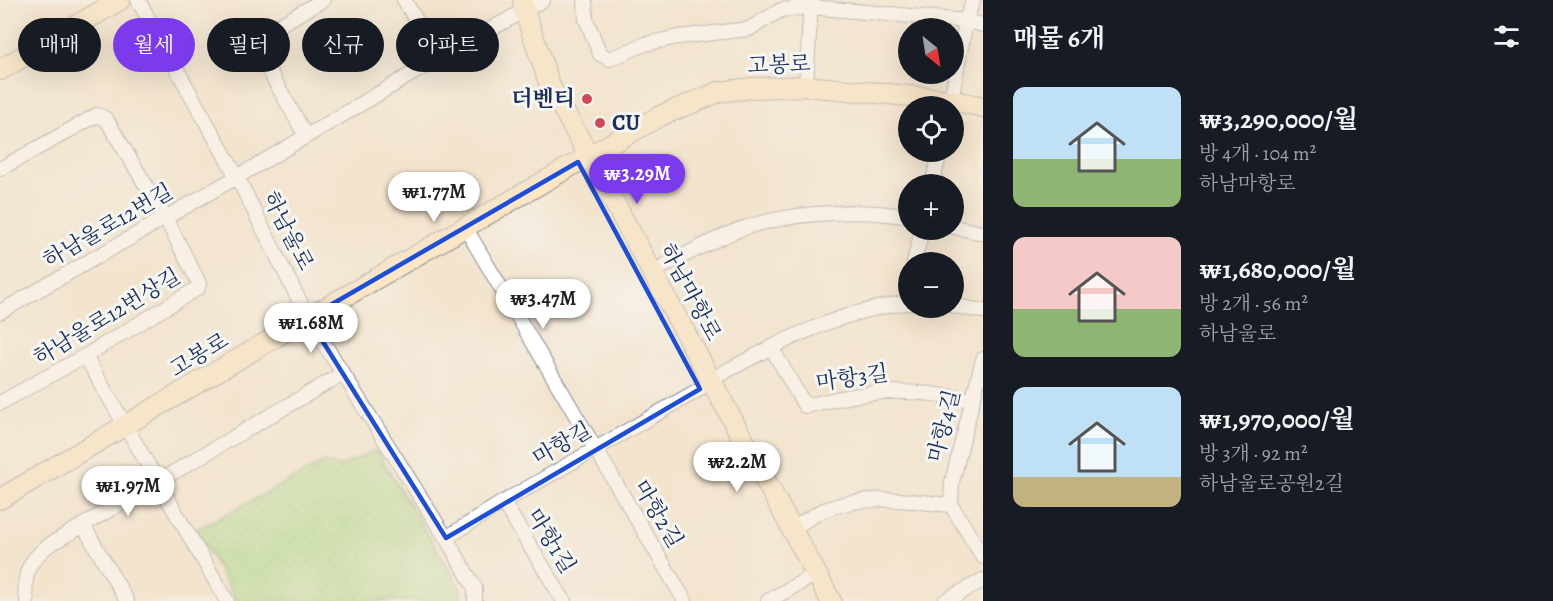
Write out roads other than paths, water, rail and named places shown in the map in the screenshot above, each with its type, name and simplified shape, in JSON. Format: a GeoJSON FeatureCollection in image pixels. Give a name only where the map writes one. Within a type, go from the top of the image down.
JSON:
{"type":"FeatureCollection","features":[{"type":"Feature","properties":{"kind":"main road"},"geometry":{"type":"LineString","coordinates":[[0,70],[120,0]]}},
{"type":"Feature","properties":{"kind":"main road","name":"하남마항로"},"geometry":{"type":"LineString","coordinates":[[519,6],[540,89],[652,272],[705,385],[792,530],[831,601]]}},
{"type":"Feature","properties":{"kind":"main road","name":"고봉로"},"geometry":{"type":"LineString","coordinates":[[0,500],[308,318],[660,116],[719,92],[752,88],[806,86],[898,97]]}},
{"type":"Feature","properties":{"kind":"main road","name":"고봉로"},"geometry":{"type":"LineString","coordinates":[[964,105],[983,107]]}},
{"type":"Feature","properties":{"kind":"main road","name":"하남마항로"},"geometry":{"type":"LineString","coordinates":[[584,159],[819,601]]}},
{"type":"Feature","properties":{"kind":"street","name":"하남울로"},"geometry":{"type":"LineString","coordinates":[[138,0],[237,177],[308,318],[446,538],[475,588],[476,601]]}},
{"type":"Feature","properties":{"kind":"street"},"geometry":{"type":"LineString","coordinates":[[306,136],[260,55],[258,44],[264,34],[323,0]]}},
{"type":"Feature","properties":{"kind":"street"},"geometry":{"type":"LineString","coordinates":[[404,0],[415,18]]}},
{"type":"Feature","properties":{"kind":"street","name":"하남울로12번길"},"geometry":{"type":"LineString","coordinates":[[499,19],[519,6],[543,0]]}},
{"type":"Feature","properties":{"kind":"street"},"geometry":{"type":"LineString","coordinates":[[585,0],[586,19],[600,54],[610,59],[645,44],[678,37],[748,29],[782,10],[811,4],[966,21],[983,25]]}},
{"type":"Feature","properties":{"kind":"street"},"geometry":{"type":"LineString","coordinates":[[952,96],[966,21],[973,0]]}},
{"type":"Feature","properties":{"kind":"street"},"geometry":{"type":"LineString","coordinates":[[806,86],[811,4]]}},
{"type":"Feature","properties":{"kind":"street","name":"하남울로12번길"},"geometry":{"type":"LineString","coordinates":[[0,312],[415,72]]}},
{"type":"Feature","properties":{"kind":"street"},"geometry":{"type":"LineString","coordinates":[[0,169],[97,115],[102,115],[165,217]]}},
{"type":"Feature","properties":{"kind":"street"},"geometry":{"type":"LineString","coordinates":[[652,272],[733,232],[780,219],[841,212],[898,215]]}},
{"type":"Feature","properties":{"kind":"street","name":"하남울로12번상길"},"geometry":{"type":"LineString","coordinates":[[0,403],[85,357],[198,288],[198,278],[165,217]]}},
{"type":"Feature","properties":{"kind":"street","name":"마항2길"},"geometry":{"type":"LineString","coordinates":[[465,227],[685,601]]}},
{"type":"Feature","properties":{"kind":"street"},"geometry":{"type":"LineString","coordinates":[[964,228],[983,233]]}},
{"type":"Feature","properties":{"kind":"street","name":"마항길"},"geometry":{"type":"LineString","coordinates":[[446,538],[503,502],[771,347],[822,323],[852,313],[898,304]]}},
{"type":"Feature","properties":{"kind":"street"},"geometry":{"type":"LineString","coordinates":[[964,308],[983,311]]}},
{"type":"Feature","properties":{"kind":"street","name":"마항3길"},"geometry":{"type":"LineString","coordinates":[[771,347],[805,406],[885,392],[923,392],[972,399]]}},
{"type":"Feature","properties":{"kind":"street"},"geometry":{"type":"LineString","coordinates":[[85,357],[227,601]]}},
{"type":"Feature","properties":{"kind":"street","name":"마항4길"},"geometry":{"type":"LineString","coordinates":[[951,505],[952,482],[983,359]]}},
{"type":"Feature","properties":{"kind":"street"},"geometry":{"type":"LineString","coordinates":[[27,601],[24,586],[26,572],[32,561],[48,545],[342,374]]}},
{"type":"Feature","properties":{"kind":"street"},"geometry":{"type":"LineString","coordinates":[[792,530],[823,511],[849,502],[871,498],[951,505],[983,557]]}},
{"type":"Feature","properties":{"kind":"street","name":"마항1길"},"geometry":{"type":"LineString","coordinates":[[503,502],[564,601]]}},
{"type":"Feature","properties":{"kind":"street"},"geometry":{"type":"LineString","coordinates":[[82,525],[127,601]]}},
{"type":"Feature","properties":{"kind":"street"},"geometry":{"type":"LineString","coordinates":[[768,601],[807,579]]}},
{"type":"Feature","properties":{"kind":"street"},"geometry":{"type":"LineString","coordinates":[[945,601],[983,580]]}},
{"type":"Feature","properties":{"kind":"place","name":"더벤티"},"geometry":{"type":"Point","coordinates":[587,99]}},
{"type":"Feature","properties":{"kind":"place","name":"CU"},"geometry":{"type":"Point","coordinates":[600,123]}}]}
